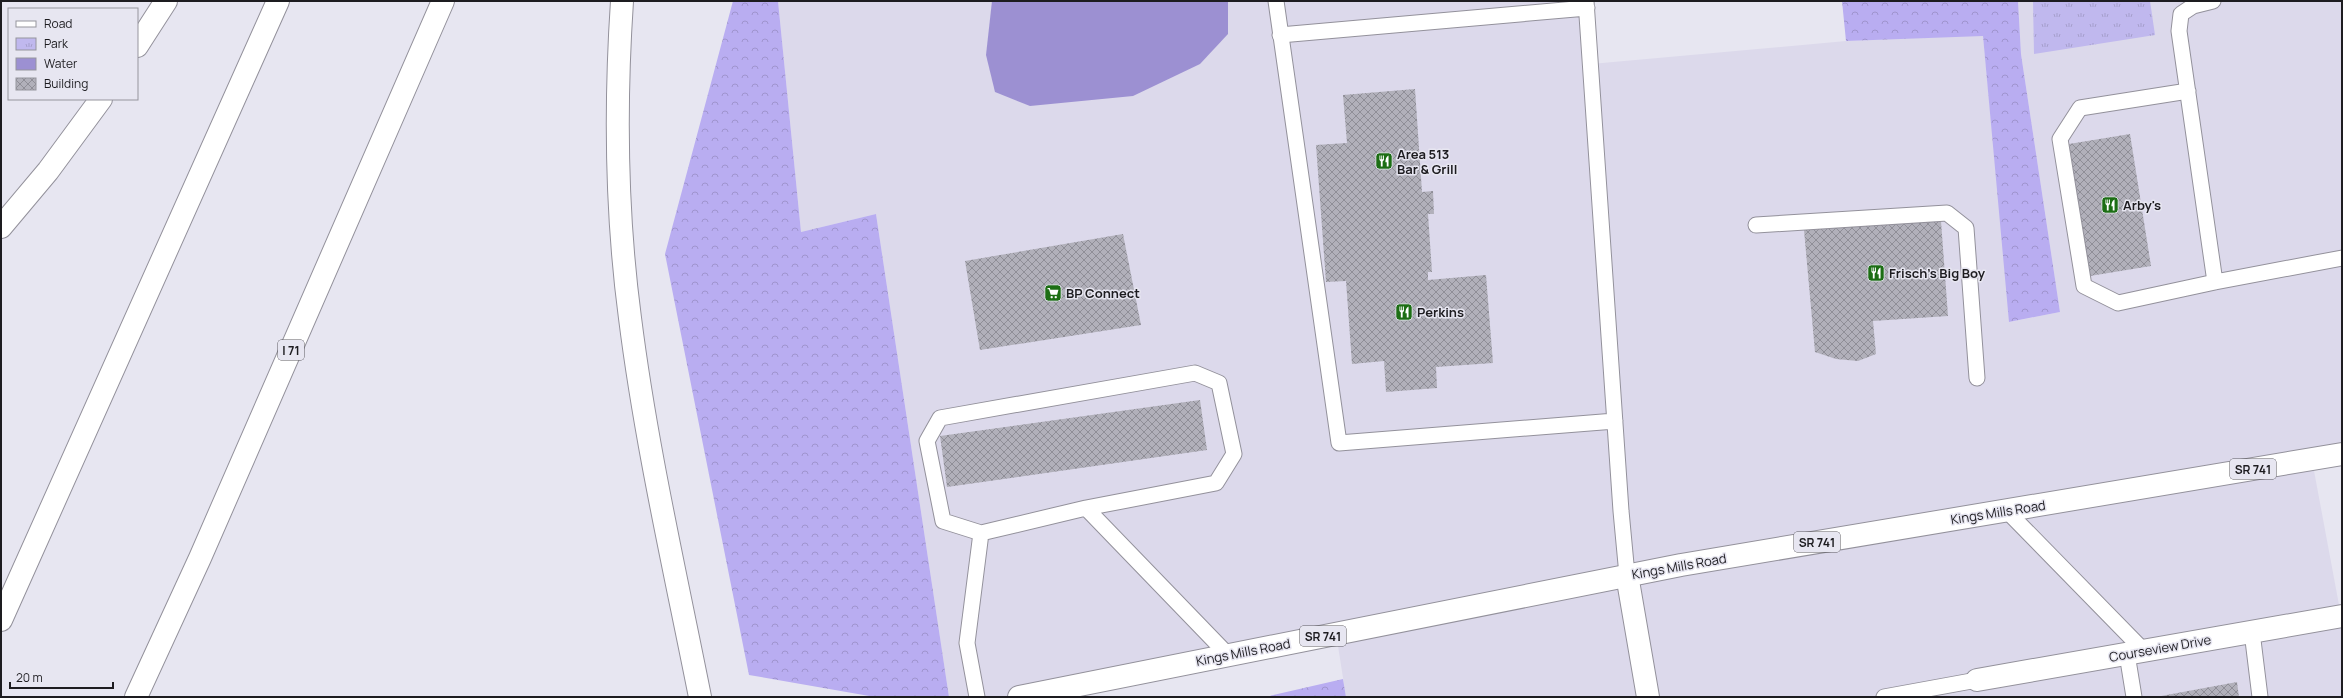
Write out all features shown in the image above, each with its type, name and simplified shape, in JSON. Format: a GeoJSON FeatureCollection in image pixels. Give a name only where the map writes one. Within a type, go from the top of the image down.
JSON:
{"type":"FeatureCollection","features":[{"type":"Feature","properties":{"kind":"main road"},"geometry":{"type":"LineString","coordinates":[[138,44],[166,1]]}},
{"type":"Feature","properties":{"kind":"main road"},"geometry":{"type":"LineString","coordinates":[[1,620],[278,1]]}},
{"type":"Feature","properties":{"kind":"main road","name":"I 71"},"geometry":{"type":"LineString","coordinates":[[136,697],[200,558],[443,1]]}},
{"type":"Feature","properties":{"kind":"main road"},"geometry":{"type":"LineString","coordinates":[[622,1],[617,114],[622,242],[630,319],[657,483],[700,697]]}},
{"type":"Feature","properties":{"kind":"main road"},"geometry":{"type":"LineString","coordinates":[[1,227],[48,171],[100,100]]}},
{"type":"Feature","properties":{"kind":"main road","name":"Kings Mills Road"},"geometry":{"type":"LineString","coordinates":[[1019,697],[1627,575],[2342,454]]}},
{"type":"Feature","properties":{"kind":"main road"},"geometry":{"type":"LineString","coordinates":[[1627,575],[1648,697]]}},
{"type":"Feature","properties":{"kind":"main road","name":"Courseview Drive"},"geometry":{"type":"LineString","coordinates":[[1977,680],[2342,616]]}},
{"type":"Feature","properties":{"kind":"lane"},"geometry":{"type":"LineString","coordinates":[[1276,1],[1339,443],[1614,421]]}},
{"type":"Feature","properties":{"kind":"lane"},"geometry":{"type":"LineString","coordinates":[[2213,1],[2193,6],[2181,14],[2179,31],[2215,282]]}},
{"type":"Feature","properties":{"kind":"lane"},"geometry":{"type":"LineString","coordinates":[[1280,35],[1587,5],[1614,421],[1627,575]]}},
{"type":"Feature","properties":{"kind":"lane"},"geometry":{"type":"LineString","coordinates":[[2188,91],[2080,108],[2060,139],[2084,286],[2118,303],[2215,282],[2342,258]]}},
{"type":"Feature","properties":{"kind":"lane"},"geometry":{"type":"LineString","coordinates":[[1756,225],[1947,213],[1966,228],[1977,378]]}},
{"type":"Feature","properties":{"kind":"lane"},"geometry":{"type":"LineString","coordinates":[[1195,373],[1219,383],[1234,454],[1216,483],[1086,508],[981,533],[943,521],[927,441],[940,418],[1195,373]]}},
{"type":"Feature","properties":{"kind":"lane"},"geometry":{"type":"LineString","coordinates":[[1086,508],[1228,655]]}},
{"type":"Feature","properties":{"kind":"lane"},"geometry":{"type":"LineString","coordinates":[[2006,510],[2136,653],[2134,697]]}},
{"type":"Feature","properties":{"kind":"lane"},"geometry":{"type":"LineString","coordinates":[[977,697],[967,643],[981,533]]}},
{"type":"Feature","properties":{"kind":"lane"},"geometry":{"type":"LineString","coordinates":[[2252,632],[2260,697]]}},
{"type":"Feature","properties":{"kind":"lane"},"geometry":{"type":"LineString","coordinates":[[1884,697],[1906,695],[1977,680]]}},
{"type":"Feature","properties":{"kind":"shaded area"},"geometry":{"type":"Polygon","coordinates":[[[778,1],[1586,1],[1591,64],[1846,41],[1983,35],[2010,322],[2060,312],[2021,54],[2018,1],[2342,1],[2342,454],[2312,460],[2342,621],[2342,697],[1346,697],[1336,633],[1019,697],[949,697],[876,214],[801,232],[778,1]]]}},
{"type":"Feature","properties":{"kind":"green space"},"geometry":{"type":"Polygon","coordinates":[[[733,1],[778,1],[801,232],[876,214],[949,697],[875,697],[749,675],[665,254],[733,1]]]}},
{"type":"Feature","properties":{"kind":"green space"},"geometry":{"type":"Polygon","coordinates":[[[1842,1],[2018,1],[2021,54],[2060,312],[2009,322],[1983,36],[1846,41],[1842,1]]]}},
{"type":"Feature","properties":{"kind":"green space"},"geometry":{"type":"Polygon","coordinates":[[[2033,1],[2150,1],[2155,35],[2034,54],[2033,1]]]}},
{"type":"Feature","properties":{"kind":"green space"},"geometry":{"type":"Polygon","coordinates":[[[1343,679],[1346,697],[1265,697],[1343,679]]]}},
{"type":"Feature","properties":{"kind":"water"},"geometry":{"type":"Polygon","coordinates":[[[992,1],[1228,1],[1228,34],[1200,64],[1133,96],[1030,106],[995,92],[986,55],[992,1]]]}},
{"type":"Feature","properties":{"kind":"building"},"geometry":{"type":"Polygon","coordinates":[[[1415,89],[1422,192],[1433,191],[1434,214],[1428,214],[1432,272],[1428,272],[1428,280],[1486,275],[1493,363],[1436,367],[1437,388],[1386,392],[1384,361],[1352,364],[1346,281],[1326,282],[1316,145],[1347,143],[1343,95],[1415,89]]]}},
{"type":"Feature","properties":{"kind":"building","name":"Arby's"},"geometry":{"type":"Polygon","coordinates":[[[2130,134],[2151,266],[2090,276],[2069,144],[2130,134]]]}},
{"type":"Feature","properties":{"kind":"building","name":"Frisch's Big Boy"},"geometry":{"type":"Polygon","coordinates":[[[1941,221],[1948,316],[1873,321],[1876,354],[1858,361],[1836,359],[1815,352],[1804,230],[1941,221]]]}},
{"type":"Feature","properties":{"kind":"building","name":"BP Connect"},"geometry":{"type":"Polygon","coordinates":[[[1123,234],[1141,325],[980,350],[965,261],[1123,234]]]}},
{"type":"Feature","properties":{"kind":"building"},"geometry":{"type":"Polygon","coordinates":[[[1200,400],[1207,450],[947,487],[940,436],[1200,400]]]}},
{"type":"Feature","properties":{"kind":"building"},"geometry":{"type":"Polygon","coordinates":[[[2237,682],[2239,697],[2161,697],[2161,696],[2237,682]]]}},
{"type":"Feature","properties":{"kind":"place","name":"Area 513 Bar & Grill"},"geometry":{"type":"Point","coordinates":[1384,161]}},
{"type":"Feature","properties":{"kind":"place","name":"Arby's"},"geometry":{"type":"Point","coordinates":[2110,205]}},
{"type":"Feature","properties":{"kind":"place","name":"Frisch's Big Boy"},"geometry":{"type":"Point","coordinates":[1876,273]}},
{"type":"Feature","properties":{"kind":"place","name":"BP Connect"},"geometry":{"type":"Point","coordinates":[1053,293]}},
{"type":"Feature","properties":{"kind":"place","name":"Perkins"},"geometry":{"type":"Point","coordinates":[1404,312]}}]}
